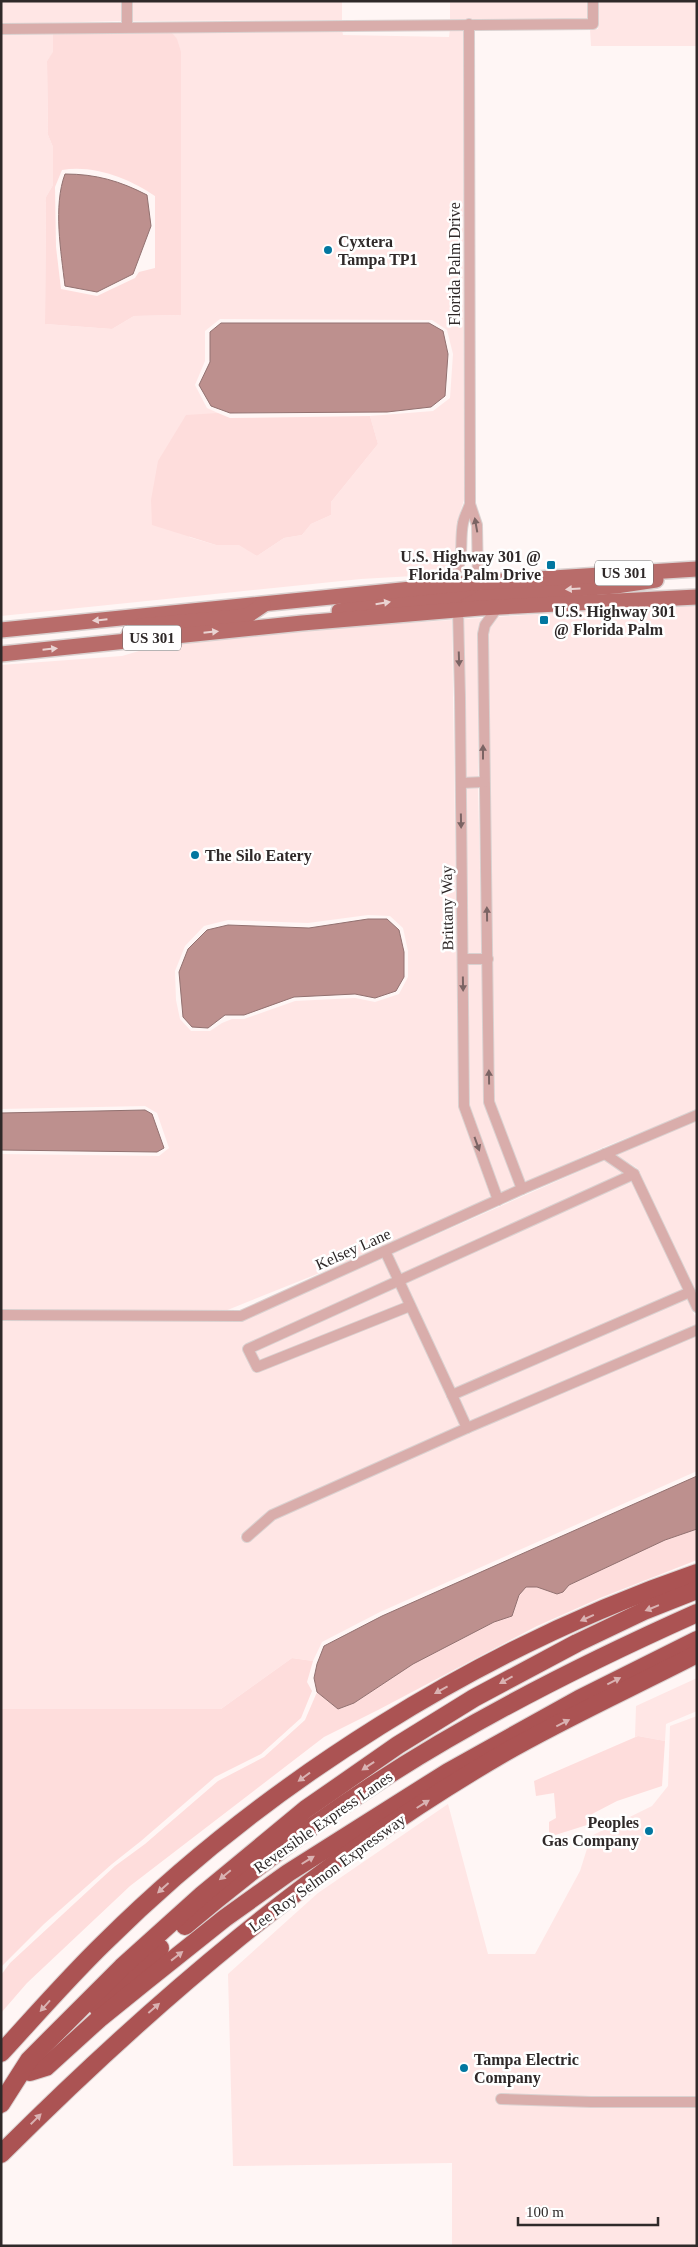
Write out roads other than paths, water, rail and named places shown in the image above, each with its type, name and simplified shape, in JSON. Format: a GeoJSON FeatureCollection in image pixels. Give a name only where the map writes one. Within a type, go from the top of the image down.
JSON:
{"type":"FeatureCollection","features":[{"type":"Feature","properties":{"kind":"highway"},"geometry":{"type":"LineString","coordinates":[[1,2053],[84,1963],[147,1903],[233,1830],[318,1767],[418,1703],[518,1649],[622,1602],[697,1573]]}},
{"type":"Feature","properties":{"kind":"highway"},"geometry":{"type":"LineString","coordinates":[[1,2104],[29,2060],[122,1967],[202,1895],[306,1808],[398,1745],[481,1694],[586,1639],[697,1590]]}},
{"type":"Feature","properties":{"kind":"highway","name":"Reversible Express Lanes"},"geometry":{"type":"LineString","coordinates":[[1,2104],[30,2072],[179,1930],[268,1858],[331,1812],[412,1760],[497,1710],[602,1656],[697,1613]]}},
{"type":"Feature","properties":{"kind":"highway"},"geometry":{"type":"LineString","coordinates":[[30,2072],[46,2067],[99,2019],[146,1981],[225,1918],[288,1873],[448,1772],[579,1699],[697,1640]]}},
{"type":"Feature","properties":{"kind":"highway","name":"Lee Roy Selmon Expressway"},"geometry":{"type":"LineString","coordinates":[[1,2154],[114,2044],[174,1991],[244,1933],[329,1869],[416,1809],[505,1753],[697,1654]]}},
{"type":"Feature","properties":{"kind":"main road","name":"US 301"},"geometry":{"type":"LineString","coordinates":[[1,630],[439,586],[693,570]]}},
{"type":"Feature","properties":{"kind":"main road"},"geometry":{"type":"LineString","coordinates":[[458,610],[474,598],[616,586],[664,579],[693,570]]}},
{"type":"Feature","properties":{"kind":"main road"},"geometry":{"type":"LineString","coordinates":[[302,623],[330,613],[386,602],[451,597],[478,583]]}},
{"type":"Feature","properties":{"kind":"main road"},"geometry":{"type":"LineString","coordinates":[[611,601],[697,588]]}},
{"type":"Feature","properties":{"kind":"main road","name":"US 301"},"geometry":{"type":"LineString","coordinates":[[1,654],[302,623],[458,610],[697,597]]}},
{"type":"Feature","properties":{"kind":"main road"},"geometry":{"type":"LineString","coordinates":[[126,641],[132,631],[140,626],[247,616],[264,604]]}},
{"type":"Feature","properties":{"kind":"street"},"geometry":{"type":"LineString","coordinates":[[127,1],[127,26]]}},
{"type":"Feature","properties":{"kind":"street"},"geometry":{"type":"LineString","coordinates":[[1,29],[127,26],[593,24],[594,1]]}},
{"type":"Feature","properties":{"kind":"street","name":"Florida Palm Drive"},"geometry":{"type":"LineString","coordinates":[[468,24],[470,504],[477,525],[478,583]]}},
{"type":"Feature","properties":{"kind":"street","name":"Florida Palm Drive"},"geometry":{"type":"LineString","coordinates":[[439,586],[450,579],[458,569],[462,556],[463,523],[470,504]]}},
{"type":"Feature","properties":{"kind":"street"},"geometry":{"type":"LineString","coordinates":[[498,607],[485,625],[483,634],[489,1102],[522,1189]]}},
{"type":"Feature","properties":{"kind":"street","name":"Brittany Way"},"geometry":{"type":"LineString","coordinates":[[458,610],[464,1106],[498,1200]]}},
{"type":"Feature","properties":{"kind":"street"},"geometry":{"type":"LineString","coordinates":[[461,783],[484,782]]}},
{"type":"Feature","properties":{"kind":"street"},"geometry":{"type":"LineString","coordinates":[[463,959],[488,959]]}},
{"type":"Feature","properties":{"kind":"street","name":"Kelsey Lane"},"geometry":{"type":"LineString","coordinates":[[1,1316],[241,1316],[522,1189],[697,1115]]}},
{"type":"Feature","properties":{"kind":"street"},"geometry":{"type":"LineString","coordinates":[[605,1154],[634,1174],[697,1307]]}},
{"type":"Feature","properties":{"kind":"street"},"geometry":{"type":"LineString","coordinates":[[410,1306],[256,1367],[248,1349],[634,1174]]}},
{"type":"Feature","properties":{"kind":"street"},"geometry":{"type":"LineString","coordinates":[[385,1251],[467,1428]]}},
{"type":"Feature","properties":{"kind":"street"},"geometry":{"type":"LineString","coordinates":[[452,1395],[690,1292]]}},
{"type":"Feature","properties":{"kind":"street"},"geometry":{"type":"LineString","coordinates":[[248,1537],[272,1515],[467,1428],[697,1330]]}},
{"type":"Feature","properties":{"kind":"street"},"geometry":{"type":"LineString","coordinates":[[502,2099],[591,2102],[697,2102]]}},
{"type":"Feature","properties":{"kind":"place","name":"Cyxtera Tampa TP1"},"geometry":{"type":"Point","coordinates":[328,250]}},
{"type":"Feature","properties":{"kind":"place","name":"U.S. Highway 301 @ Florida Palm Drive"},"geometry":{"type":"Point","coordinates":[551,565]}},
{"type":"Feature","properties":{"kind":"place","name":"U.S. Highway 301 @ Florida Palm"},"geometry":{"type":"Point","coordinates":[544,620]}},
{"type":"Feature","properties":{"kind":"place","name":"The Silo Eatery"},"geometry":{"type":"Point","coordinates":[195,855]}},
{"type":"Feature","properties":{"kind":"place","name":"Peoples Gas Company"},"geometry":{"type":"Point","coordinates":[649,1831]}},
{"type":"Feature","properties":{"kind":"place","name":"Tampa Electric Company"},"geometry":{"type":"Point","coordinates":[464,2068]}}]}
